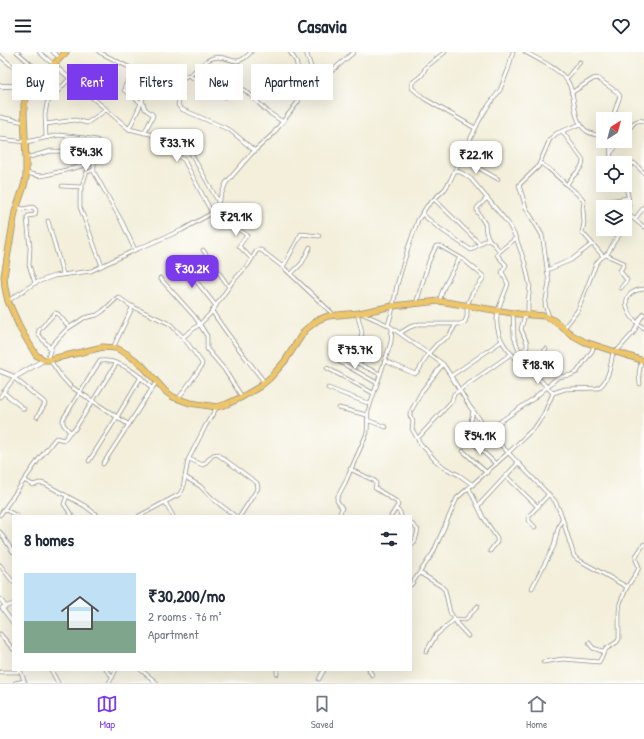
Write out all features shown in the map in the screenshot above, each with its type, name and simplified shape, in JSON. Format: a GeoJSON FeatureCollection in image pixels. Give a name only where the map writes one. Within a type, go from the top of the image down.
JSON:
{"type":"FeatureCollection","features":[{"type":"Feature","properties":{"kind":"highway"},"geometry":{"type":"LineString","coordinates":[[54,64],[66,52]]}},
{"type":"Feature","properties":{"kind":"highway"},"geometry":{"type":"LineString","coordinates":[[26,100],[24,104],[24,122],[26,142],[26,173],[24,186],[16,207],[2,291],[33,351],[47,360],[102,347],[113,348],[134,359],[169,395],[197,405],[217,407],[242,397],[265,383],[285,361],[309,326],[323,318],[393,306],[439,301],[549,318],[572,335],[594,345],[642,361]]}},
{"type":"Feature","properties":{"kind":"street"},"geometry":{"type":"LineString","coordinates":[[17,52],[31,64]]}},
{"type":"Feature","properties":{"kind":"street"},"geometry":{"type":"LineString","coordinates":[[39,52],[54,64]]}},
{"type":"Feature","properties":{"kind":"street"},"geometry":{"type":"LineString","coordinates":[[53,52],[60,58]]}},
{"type":"Feature","properties":{"kind":"street"},"geometry":{"type":"LineString","coordinates":[[99,52],[126,65]]}},
{"type":"Feature","properties":{"kind":"street"},"geometry":{"type":"LineString","coordinates":[[187,76],[190,75],[208,59],[218,57],[239,61],[243,60],[251,52]]}},
{"type":"Feature","properties":{"kind":"street"},"geometry":{"type":"LineString","coordinates":[[290,52],[297,64]]}},
{"type":"Feature","properties":{"kind":"street"},"geometry":{"type":"LineString","coordinates":[[306,52],[310,64]]}},
{"type":"Feature","properties":{"kind":"street"},"geometry":{"type":"LineString","coordinates":[[333,70],[354,52]]}},
{"type":"Feature","properties":{"kind":"street"},"geometry":{"type":"LineString","coordinates":[[445,52],[426,67],[422,76],[412,84],[412,88],[425,99],[475,128]]}},
{"type":"Feature","properties":{"kind":"street"},"geometry":{"type":"LineString","coordinates":[[388,325],[397,285],[414,228],[422,214],[447,186],[462,158],[475,128],[486,109],[500,90],[513,52]]}},
{"type":"Feature","properties":{"kind":"street"},"geometry":{"type":"LineString","coordinates":[[525,52],[556,70],[566,79],[572,93],[576,115],[588,132],[596,134]]}},
{"type":"Feature","properties":{"kind":"street"},"geometry":{"type":"LineString","coordinates":[[0,56],[12,66]]}},
{"type":"Feature","properties":{"kind":"street"},"geometry":{"type":"LineString","coordinates":[[566,79],[580,62]]}},
{"type":"Feature","properties":{"kind":"street"},"geometry":{"type":"LineString","coordinates":[[59,68],[67,75]]}},
{"type":"Feature","properties":{"kind":"street"},"geometry":{"type":"LineString","coordinates":[[190,75],[226,97],[235,88],[241,88],[268,112],[283,122]]}},
{"type":"Feature","properties":{"kind":"street"},"geometry":{"type":"LineString","coordinates":[[572,93],[593,79],[600,79],[620,93],[614,112]]}},
{"type":"Feature","properties":{"kind":"street"},"geometry":{"type":"LineString","coordinates":[[46,137],[46,103],[67,81]]}},
{"type":"Feature","properties":{"kind":"street"},"geometry":{"type":"LineString","coordinates":[[0,86],[12,86]]}},
{"type":"Feature","properties":{"kind":"street"},"geometry":{"type":"LineString","coordinates":[[95,100],[129,129],[166,138],[174,153],[184,160],[212,214]]}},
{"type":"Feature","properties":{"kind":"street"},"geometry":{"type":"LineString","coordinates":[[179,100],[178,106],[181,109],[230,130],[255,151]]}},
{"type":"Feature","properties":{"kind":"street"},"geometry":{"type":"LineString","coordinates":[[8,301],[35,282],[63,274],[91,271],[135,250],[172,235],[212,214],[226,183],[283,122],[294,108],[298,100]]}},
{"type":"Feature","properties":{"kind":"street"},"geometry":{"type":"LineString","coordinates":[[129,129],[142,101]]}},
{"type":"Feature","properties":{"kind":"street"},"geometry":{"type":"LineString","coordinates":[[142,101],[145,109],[153,116],[144,133]]}},
{"type":"Feature","properties":{"kind":"street"},"geometry":{"type":"LineString","coordinates":[[46,124],[75,120],[87,123],[106,110]]}},
{"type":"Feature","properties":{"kind":"street"},"geometry":{"type":"LineString","coordinates":[[0,117],[24,122]]}},
{"type":"Feature","properties":{"kind":"street"},"geometry":{"type":"LineString","coordinates":[[632,125],[635,121],[644,121]]}},
{"type":"Feature","properties":{"kind":"street"},"geometry":{"type":"LineString","coordinates":[[549,318],[546,307],[549,286],[542,234],[526,208],[519,187],[540,163],[550,139],[557,133],[581,124]]}},
{"type":"Feature","properties":{"kind":"street"},"geometry":{"type":"LineString","coordinates":[[562,131],[583,162],[577,174],[568,182],[567,185]]}},
{"type":"Feature","properties":{"kind":"street"},"geometry":{"type":"LineString","coordinates":[[0,139],[26,142],[46,137],[59,136],[94,139],[99,142],[94,163],[96,177],[122,222],[135,250]]}},
{"type":"Feature","properties":{"kind":"street"},"geometry":{"type":"LineString","coordinates":[[183,139],[218,201]]}},
{"type":"Feature","properties":{"kind":"street"},"geometry":{"type":"LineString","coordinates":[[611,148],[611,156]]}},
{"type":"Feature","properties":{"kind":"street"},"geometry":{"type":"LineString","coordinates":[[611,153],[615,148]]}},
{"type":"Feature","properties":{"kind":"street"},"geometry":{"type":"LineString","coordinates":[[26,158],[51,151],[96,152]]}},
{"type":"Feature","properties":{"kind":"street"},"geometry":{"type":"LineString","coordinates":[[462,158],[498,179]]}},
{"type":"Feature","properties":{"kind":"street"},"geometry":{"type":"LineString","coordinates":[[26,173],[40,176],[94,163]]}},
{"type":"Feature","properties":{"kind":"street"},"geometry":{"type":"LineString","coordinates":[[540,163],[584,199],[583,209],[585,219],[582,232],[592,244],[605,255],[624,263],[620,271],[627,280],[621,288]]}},
{"type":"Feature","properties":{"kind":"street"},"geometry":{"type":"LineString","coordinates":[[632,164],[634,163],[644,173]]}},
{"type":"Feature","properties":{"kind":"street"},"geometry":{"type":"LineString","coordinates":[[94,170],[86,173],[80,195],[80,207],[102,266]]}},
{"type":"Feature","properties":{"kind":"street"},"geometry":{"type":"LineString","coordinates":[[455,170],[468,176],[508,223],[516,238],[525,263],[530,286],[526,315],[521,329],[527,345],[526,349],[514,358]]}},
{"type":"Feature","properties":{"kind":"street"},"geometry":{"type":"LineString","coordinates":[[62,186],[82,187]]}},
{"type":"Feature","properties":{"kind":"street"},"geometry":{"type":"LineString","coordinates":[[614,200],[628,198],[627,192]]}},
{"type":"Feature","properties":{"kind":"street"},"geometry":{"type":"LineString","coordinates":[[487,198],[477,208],[477,211],[485,224],[486,233],[489,240],[500,251]]}},
{"type":"Feature","properties":{"kind":"street"},"geometry":{"type":"LineString","coordinates":[[434,199],[480,244]]}},
{"type":"Feature","properties":{"kind":"street"},"geometry":{"type":"LineString","coordinates":[[16,207],[24,209],[33,208],[36,210],[35,215],[27,217],[30,248],[29,265],[35,282]]}},
{"type":"Feature","properties":{"kind":"street"},"geometry":{"type":"LineString","coordinates":[[635,220],[644,207]]}},
{"type":"Feature","properties":{"kind":"street"},"geometry":{"type":"LineString","coordinates":[[215,210],[226,221],[246,234],[239,246],[252,259]]}},
{"type":"Feature","properties":{"kind":"street"},"geometry":{"type":"LineString","coordinates":[[422,214],[469,249],[473,250],[485,240],[489,240]]}},
{"type":"Feature","properties":{"kind":"street"},"geometry":{"type":"LineString","coordinates":[[632,218],[644,227]]}},
{"type":"Feature","properties":{"kind":"street"},"geometry":{"type":"LineString","coordinates":[[48,221],[63,274]]}},
{"type":"Feature","properties":{"kind":"street"},"geometry":{"type":"LineString","coordinates":[[283,267],[301,234],[319,236]]}},
{"type":"Feature","properties":{"kind":"street"},"geometry":{"type":"LineString","coordinates":[[564,328],[575,315],[596,264],[605,255],[619,236]]}},
{"type":"Feature","properties":{"kind":"street"},"geometry":{"type":"LineString","coordinates":[[516,238],[497,255],[506,265],[502,272],[508,284],[498,310],[498,324],[502,341],[514,358],[553,393]]}},
{"type":"Feature","properties":{"kind":"street"},"geometry":{"type":"LineString","coordinates":[[547,270],[571,260],[592,244]]}},
{"type":"Feature","properties":{"kind":"street"},"geometry":{"type":"LineString","coordinates":[[400,333],[419,324],[462,323],[466,319],[468,305],[473,290],[484,277],[482,273],[461,258],[440,246],[436,246],[429,261],[416,304]]}},
{"type":"Feature","properties":{"kind":"street"},"geometry":{"type":"LineString","coordinates":[[291,274],[302,263],[310,247]]}},
{"type":"Feature","properties":{"kind":"street"},"geometry":{"type":"LineString","coordinates":[[203,250],[229,287]]}},
{"type":"Feature","properties":{"kind":"street"},"geometry":{"type":"LineString","coordinates":[[183,337],[200,324],[212,311],[252,259],[256,251],[259,250],[283,267],[335,316]]}},
{"type":"Feature","properties":{"kind":"street"},"geometry":{"type":"LineString","coordinates":[[439,301],[447,281],[461,258]]}},
{"type":"Feature","properties":{"kind":"street"},"geometry":{"type":"LineString","coordinates":[[181,262],[216,306]]}},
{"type":"Feature","properties":{"kind":"street"},"geometry":{"type":"LineString","coordinates":[[160,278],[200,324],[208,339],[207,349],[224,369],[242,397]]}},
{"type":"Feature","properties":{"kind":"street"},"geometry":{"type":"LineString","coordinates":[[644,289],[634,291],[629,295],[626,303],[628,309],[638,324],[644,328]]}},
{"type":"Feature","properties":{"kind":"street"},"geometry":{"type":"LineString","coordinates":[[0,397],[14,377],[47,360],[50,348],[54,341],[69,327],[84,318],[97,315],[118,297],[133,306],[166,321],[183,337],[203,365],[178,399]]}},
{"type":"Feature","properties":{"kind":"street"},"geometry":{"type":"LineString","coordinates":[[113,348],[133,306]]}},
{"type":"Feature","properties":{"kind":"street"},"geometry":{"type":"LineString","coordinates":[[212,311],[231,340],[240,349],[265,383]]}},
{"type":"Feature","properties":{"kind":"street"},"geometry":{"type":"LineString","coordinates":[[50,348],[38,332],[44,325],[56,313],[69,327]]}},
{"type":"Feature","properties":{"kind":"street"},"geometry":{"type":"LineString","coordinates":[[358,313],[392,327],[443,364],[473,411],[488,430],[508,453],[549,494],[558,507],[576,559],[627,587]]}},
{"type":"Feature","properties":{"kind":"street"},"geometry":{"type":"LineString","coordinates":[[340,344],[355,348],[359,346],[362,332],[358,313]]}},
{"type":"Feature","properties":{"kind":"street"},"geometry":{"type":"LineString","coordinates":[[513,313],[514,337],[520,353]]}},
{"type":"Feature","properties":{"kind":"street"},"geometry":{"type":"LineString","coordinates":[[412,584],[433,553],[457,498],[487,473],[536,426],[544,414],[553,393],[565,389],[600,387],[608,374],[614,352],[634,332],[644,314]]}},
{"type":"Feature","properties":{"kind":"street"},"geometry":{"type":"LineString","coordinates":[[384,361],[415,374],[428,354],[437,344],[449,336],[456,324]]}},
{"type":"Feature","properties":{"kind":"street"},"geometry":{"type":"LineString","coordinates":[[339,515],[342,508],[337,501],[337,498],[367,433],[367,415],[391,342],[392,327]]}},
{"type":"Feature","properties":{"kind":"street"},"geometry":{"type":"LineString","coordinates":[[451,376],[502,341]]}},
{"type":"Feature","properties":{"kind":"street"},"geometry":{"type":"LineString","coordinates":[[488,430],[512,414],[558,377],[571,375],[577,372],[594,345]]}},
{"type":"Feature","properties":{"kind":"street"},"geometry":{"type":"LineString","coordinates":[[530,371],[546,349]]}},
{"type":"Feature","properties":{"kind":"street"},"geometry":{"type":"LineString","coordinates":[[336,353],[380,374]]}},
{"type":"Feature","properties":{"kind":"street"},"geometry":{"type":"LineString","coordinates":[[418,438],[452,401],[453,395],[511,354]]}},
{"type":"Feature","properties":{"kind":"street"},"geometry":{"type":"LineString","coordinates":[[47,360],[66,382],[79,393],[129,425]]}},
{"type":"Feature","properties":{"kind":"street"},"geometry":{"type":"LineString","coordinates":[[70,432],[63,424],[62,419],[100,361],[107,361],[133,371],[141,376],[152,389]]}},
{"type":"Feature","properties":{"kind":"street"},"geometry":{"type":"LineString","coordinates":[[338,361],[377,383]]}},
{"type":"Feature","properties":{"kind":"street"},"geometry":{"type":"LineString","coordinates":[[640,384],[639,374],[642,361]]}},
{"type":"Feature","properties":{"kind":"street"},"geometry":{"type":"LineString","coordinates":[[0,515],[42,454],[55,439],[64,440],[70,432],[75,429],[116,364]]}},
{"type":"Feature","properties":{"kind":"street"},"geometry":{"type":"LineString","coordinates":[[443,364],[422,391],[410,413],[413,421],[412,429],[422,445],[442,466],[459,475],[471,487],[478,506],[497,538],[497,542],[490,551]]}},
{"type":"Feature","properties":{"kind":"street"},"geometry":{"type":"LineString","coordinates":[[327,368],[373,393]]}},
{"type":"Feature","properties":{"kind":"street"},"geometry":{"type":"LineString","coordinates":[[0,370],[14,377],[44,402],[45,404],[37,417]]}},
{"type":"Feature","properties":{"kind":"street"},"geometry":{"type":"LineString","coordinates":[[89,461],[141,376]]}},
{"type":"Feature","properties":{"kind":"street"},"geometry":{"type":"LineString","coordinates":[[103,464],[156,381]]}},
{"type":"Feature","properties":{"kind":"street"},"geometry":{"type":"LineString","coordinates":[[328,388],[370,404]]}},
{"type":"Feature","properties":{"kind":"street"},"geometry":{"type":"LineString","coordinates":[[4,392],[24,409]]}},
{"type":"Feature","properties":{"kind":"street"},"geometry":{"type":"LineString","coordinates":[[141,515],[180,494],[189,459],[217,407]]}},
{"type":"Feature","properties":{"kind":"street"},"geometry":{"type":"LineString","coordinates":[[339,408],[367,415]]}},
{"type":"Feature","properties":{"kind":"street"},"geometry":{"type":"LineString","coordinates":[[473,411],[471,421],[473,432],[470,440],[496,464]]}},
{"type":"Feature","properties":{"kind":"street"},"geometry":{"type":"LineString","coordinates":[[367,420],[386,427]]}},
{"type":"Feature","properties":{"kind":"street"},"geometry":{"type":"LineString","coordinates":[[463,451],[487,473]]}},
{"type":"Feature","properties":{"kind":"street"},"geometry":{"type":"LineString","coordinates":[[189,459],[203,465],[213,455],[217,454],[257,483],[258,488],[241,515]]}},
{"type":"Feature","properties":{"kind":"street"},"geometry":{"type":"LineString","coordinates":[[478,506],[518,463]]}},
{"type":"Feature","properties":{"kind":"street"},"geometry":{"type":"LineString","coordinates":[[350,469],[375,482],[375,488],[398,502],[398,505],[392,515]]}},
{"type":"Feature","properties":{"kind":"street"},"geometry":{"type":"LineString","coordinates":[[506,476],[538,507]]}},
{"type":"Feature","properties":{"kind":"street"},"geometry":{"type":"LineString","coordinates":[[185,477],[200,486],[213,499],[234,515]]}},
{"type":"Feature","properties":{"kind":"street"},"geometry":{"type":"LineString","coordinates":[[24,480],[33,485],[40,483],[45,484],[85,506],[97,515]]}},
{"type":"Feature","properties":{"kind":"street"},"geometry":{"type":"LineString","coordinates":[[535,527],[529,521],[529,518],[549,494]]}},
{"type":"Feature","properties":{"kind":"street"},"geometry":{"type":"LineString","coordinates":[[67,496],[64,504],[71,515]]}},
{"type":"Feature","properties":{"kind":"street"},"geometry":{"type":"LineString","coordinates":[[164,502],[172,515]]}},
{"type":"Feature","properties":{"kind":"street"},"geometry":{"type":"LineString","coordinates":[[4,509],[15,515]]}},
{"type":"Feature","properties":{"kind":"street"},"geometry":{"type":"LineString","coordinates":[[396,509],[400,512],[401,515]]}},
{"type":"Feature","properties":{"kind":"street"},"geometry":{"type":"LineString","coordinates":[[532,588],[554,546],[558,528],[562,520]]}},
{"type":"Feature","properties":{"kind":"street"},"geometry":{"type":"LineString","coordinates":[[412,524],[418,530],[415,541],[412,544]]}},
{"type":"Feature","properties":{"kind":"street"},"geometry":{"type":"LineString","coordinates":[[0,533],[12,551]]}},
{"type":"Feature","properties":{"kind":"street"},"geometry":{"type":"LineString","coordinates":[[543,662],[563,659],[599,662],[608,648],[617,642],[619,639],[620,606],[627,587],[637,572],[638,567],[636,556],[644,544]]}},
{"type":"Feature","properties":{"kind":"street"},"geometry":{"type":"LineString","coordinates":[[0,565],[12,581]]}},
{"type":"Feature","properties":{"kind":"street"},"geometry":{"type":"LineString","coordinates":[[420,573],[445,590],[448,606],[455,619],[468,636]]}},
{"type":"Feature","properties":{"kind":"street"},"geometry":{"type":"LineString","coordinates":[[0,599],[2,608],[12,622]]}},
{"type":"Feature","properties":{"kind":"street"},"geometry":{"type":"LineString","coordinates":[[2,608],[12,604]]}},
{"type":"Feature","properties":{"kind":"street"},"geometry":{"type":"LineString","coordinates":[[426,652],[436,636],[455,619],[465,620],[478,606]]}},
{"type":"Feature","properties":{"kind":"street"},"geometry":{"type":"LineString","coordinates":[[0,634],[12,648]]}},
{"type":"Feature","properties":{"kind":"street"},"geometry":{"type":"LineString","coordinates":[[589,643],[592,648],[605,652]]}},
{"type":"Feature","properties":{"kind":"street"},"geometry":{"type":"LineString","coordinates":[[0,672],[21,671],[24,682],[15,683]]}},
{"type":"Feature","properties":{"kind":"street"},"geometry":{"type":"LineString","coordinates":[[52,671],[58,683]]}},
{"type":"Feature","properties":{"kind":"street"},"geometry":{"type":"LineString","coordinates":[[107,671],[113,677]]}},
{"type":"Feature","properties":{"kind":"street"},"geometry":{"type":"LineString","coordinates":[[109,683],[116,671]]}},
{"type":"Feature","properties":{"kind":"street"},"geometry":{"type":"LineString","coordinates":[[142,671],[157,683]]}},
{"type":"Feature","properties":{"kind":"street"},"geometry":{"type":"LineString","coordinates":[[319,679],[323,671]]}},
{"type":"Feature","properties":{"kind":"street"},"geometry":{"type":"LineString","coordinates":[[370,671],[372,675]]}}]}
